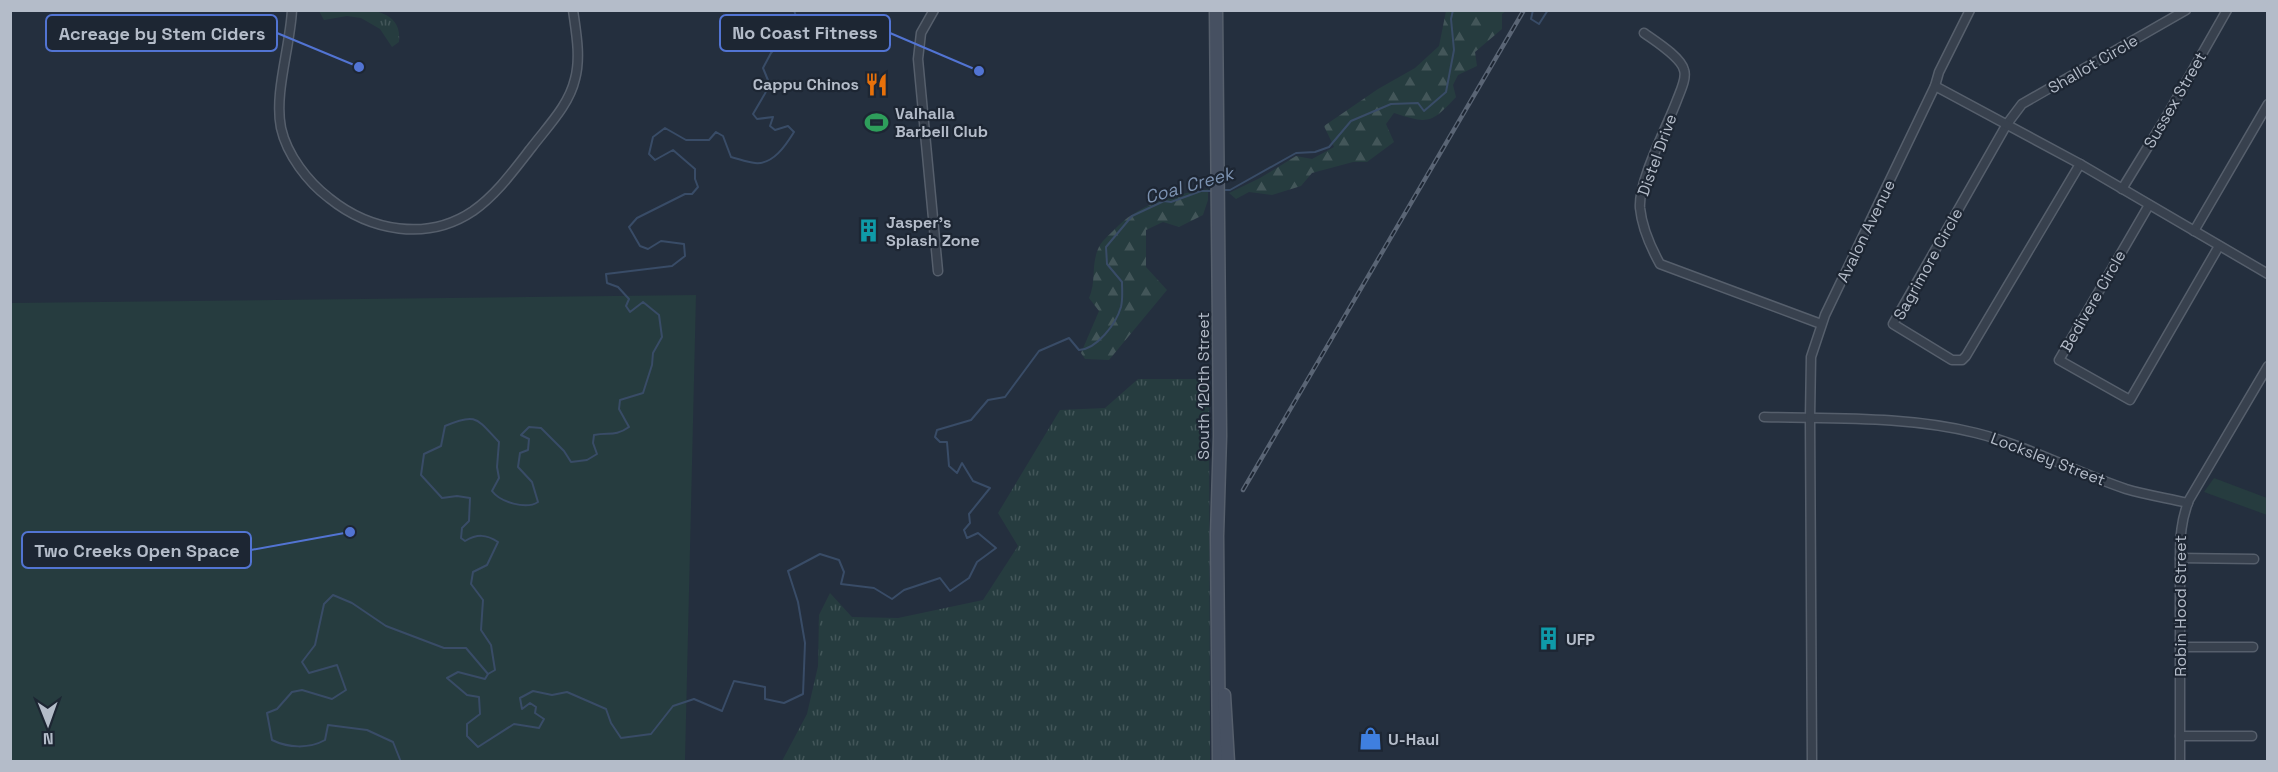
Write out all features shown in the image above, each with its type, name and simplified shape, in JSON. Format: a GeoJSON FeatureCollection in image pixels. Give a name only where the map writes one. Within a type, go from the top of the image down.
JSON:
{"type":"FeatureCollection","features":[{"type":"Feature","properties":{"kind":"main road","name":"South 120th Street"},"geometry":{"type":"LineString","coordinates":[[1216,10],[1220,436],[1217,526],[1219,762]]}},
{"type":"Feature","properties":{"kind":"main road"},"geometry":{"type":"LineString","coordinates":[[1217,640],[1227,713],[1228,762]]}},
{"type":"Feature","properties":{"kind":"street"},"geometry":{"type":"LineString","coordinates":[[291,10],[288,51],[280,92],[280,109],[282,130],[300,168],[315,188],[350,213],[385,227],[416,230],[448,222],[480,205],[506,181],[563,107],[576,78],[577,42],[573,10]]}},
{"type":"Feature","properties":{"kind":"street"},"geometry":{"type":"LineString","coordinates":[[934,10],[921,33],[918,59],[938,272]]}},
{"type":"Feature","properties":{"kind":"street","name":"Avalon Avenue"},"geometry":{"type":"LineString","coordinates":[[1812,762],[1811,357],[1821,324],[1970,10]]}},
{"type":"Feature","properties":{"kind":"street","name":"Shallot Circle"},"geometry":{"type":"LineString","coordinates":[[2007,124],[2022,105],[2187,10]]}},
{"type":"Feature","properties":{"kind":"street","name":"Sussex Street"},"geometry":{"type":"LineString","coordinates":[[2122,189],[2227,10]]}},
{"type":"Feature","properties":{"kind":"street","name":"Distel Drive"},"geometry":{"type":"LineString","coordinates":[[1644,33],[1665,47],[1685,70],[1679,96],[1645,179],[1640,205],[1647,239],[1660,264],[1821,324]]}},
{"type":"Feature","properties":{"kind":"street"},"geometry":{"type":"LineString","coordinates":[[1935,86],[2080,164],[2266,271]]}},
{"type":"Feature","properties":{"kind":"street"},"geometry":{"type":"LineString","coordinates":[[2194,231],[2268,104]]}},
{"type":"Feature","properties":{"kind":"street","name":"Sagrimore Circle"},"geometry":{"type":"LineString","coordinates":[[2007,124],[1893,324],[1952,360],[1962,360],[1966,356],[2080,164]]}},
{"type":"Feature","properties":{"kind":"street","name":"Bedivere Circle"},"geometry":{"type":"LineString","coordinates":[[2149,205],[2059,360],[2130,400],[2219,246]]}},
{"type":"Feature","properties":{"kind":"street","name":"Robin Hood Street"},"geometry":{"type":"LineString","coordinates":[[2180,762],[2180,530],[2188,503],[2268,366]]}},
{"type":"Feature","properties":{"kind":"street","name":"Locksley Street"},"geometry":{"type":"LineString","coordinates":[[1764,417],[1874,418],[1910,421],[1975,433],[2005,441],[2128,490],[2188,503]]}},
{"type":"Feature","properties":{"kind":"street"},"geometry":{"type":"LineString","coordinates":[[2180,558],[2254,559]]}},
{"type":"Feature","properties":{"kind":"street"},"geometry":{"type":"LineString","coordinates":[[2180,647],[2253,647]]}},
{"type":"Feature","properties":{"kind":"street"},"geometry":{"type":"LineString","coordinates":[[2180,736],[2252,736]]}},
{"type":"Feature","properties":{"kind":"green space"},"geometry":{"type":"Polygon","coordinates":[[[357,9],[383,13],[392,19],[398,29],[399,42],[392,47],[380,29],[361,18],[347,16],[324,20],[319,11],[357,9]]]}},
{"type":"Feature","properties":{"kind":"green space"},"geometry":{"type":"Polygon","coordinates":[[[1446,11],[1506,11],[1502,14],[1502,29],[1475,52],[1477,66],[1458,75],[1453,85],[1456,97],[1441,112],[1434,117],[1422,120],[1394,113],[1386,124],[1394,142],[1367,162],[1353,162],[1312,173],[1301,186],[1272,195],[1249,192],[1236,199],[1229,193],[1260,178],[1296,156],[1312,159],[1334,147],[1324,126],[1378,89],[1415,68],[1439,46],[1446,11]]]}},
{"type":"Feature","properties":{"kind":"green space"},"geometry":{"type":"Polygon","coordinates":[[[1208,189],[1208,200],[1203,215],[1179,227],[1163,222],[1146,230],[1146,267],[1167,290],[1109,360],[1085,359],[1081,353],[1099,311],[1089,298],[1093,285],[1095,258],[1101,243],[1123,222],[1145,207],[1181,194],[1208,189]]]}},
{"type":"Feature","properties":{"kind":"green space"},"geometry":{"type":"Polygon","coordinates":[[[696,295],[685,761],[11,761],[11,303],[696,295]]]}},
{"type":"Feature","properties":{"kind":"green space"},"geometry":{"type":"Polygon","coordinates":[[[1138,379],[1209,379],[1210,761],[782,761],[807,714],[818,666],[819,615],[830,593],[852,617],[898,618],[983,600],[1018,546],[998,513],[1060,410],[1105,408],[1138,379]]]}},
{"type":"Feature","properties":{"kind":"green space"},"geometry":{"type":"Polygon","coordinates":[[[2214,478],[2267,498],[2267,515],[2204,492],[2214,478]]]}},
{"type":"Feature","properties":{"kind":"waterway"},"geometry":{"type":"LineString","coordinates":[[488,674],[495,670],[491,645],[481,630],[483,600],[471,584],[473,572],[487,565],[498,542],[482,536],[465,541],[461,538],[462,528],[469,521],[470,498],[457,496],[442,498],[421,475],[424,454],[441,446],[445,426],[464,419],[476,420],[499,442],[497,467],[499,478],[492,491],[514,504],[527,505],[538,502],[532,482],[518,467],[520,453],[528,450],[529,439],[521,435],[529,427],[541,428],[564,451],[571,462],[587,460],[597,454],[593,443],[594,435],[616,433],[629,427],[619,409],[620,400],[643,393],[652,365],[653,353],[662,337],[659,315],[643,302],[630,312],[626,306],[629,299],[618,287],[607,283],[606,274],[672,266],[685,256],[684,244],[661,241],[648,249],[640,246],[629,227],[637,218],[685,194],[692,194],[698,187],[695,169],[673,150],[655,160],[649,154],[653,137],[665,128],[686,140],[709,140],[716,132],[723,136],[731,157],[752,163],[768,161],[778,153],[794,132],[788,126],[775,130],[770,126],[773,117],[757,119],[753,114],[770,85],[763,68],[771,53],[798,23],[794,10]]}},
{"type":"Feature","properties":{"kind":"waterway","name":"Coal Creek"},"geometry":{"type":"LineString","coordinates":[[1221,190],[1230,190],[1296,153],[1315,152],[1329,147],[1351,121],[1391,104],[1418,103],[1424,111],[1446,92],[1454,50],[1451,19],[1453,10]]}},
{"type":"Feature","properties":{"kind":"waterway","name":"Coal Creek"},"geometry":{"type":"LineString","coordinates":[[1533,10],[1531,19],[1539,24],[1548,10]]}},
{"type":"Feature","properties":{"kind":"waterway","name":"Coal Creek"},"geometry":{"type":"LineString","coordinates":[[401,762],[393,742],[367,730],[328,725],[325,740],[305,746],[292,746],[272,740],[267,713],[277,709],[292,692],[302,690],[332,699],[346,690],[337,665],[309,673],[302,662],[315,645],[324,604],[333,595],[352,603],[386,626],[444,648],[466,648],[488,674],[485,679],[458,672],[447,678],[467,695],[479,697],[480,714],[467,724],[467,736],[478,747],[514,724],[539,728],[544,719],[535,713],[536,707],[530,703],[522,709],[520,698],[533,691],[552,695],[567,692],[606,709],[611,723],[621,738],[651,734],[673,706],[694,699],[722,711],[734,681],[765,687],[765,699],[784,703],[803,694],[805,643],[798,602],[788,571],[820,554],[839,560],[844,572],[841,584],[874,588],[892,599],[904,590],[940,578],[950,591],[969,578],[977,562],[996,548],[978,533],[967,538],[964,530],[970,523],[969,514],[990,488],[973,481],[962,463],[957,473],[949,466],[947,442],[940,442],[935,437],[937,430],[971,420],[988,400],[1005,397],[1039,351],[1069,338],[1079,350],[1086,349],[1105,335],[1115,321],[1122,301],[1122,282],[1107,264],[1106,247],[1132,216],[1164,201],[1171,202],[1201,191],[1213,191]]}},
{"type":"Feature","properties":{"kind":"railway"},"geometry":{"type":"LineString","coordinates":[[1243,490],[1524,10]]}},
{"type":"Feature","properties":{"kind":"place","name":"Acreage by Stem Ciders"},"geometry":{"type":"Point","coordinates":[359,67]}},
{"type":"Feature","properties":{"kind":"place","name":"No Coast Fitness"},"geometry":{"type":"Point","coordinates":[979,71]}},
{"type":"Feature","properties":{"kind":"place","name":"Cappu Chinos"},"geometry":{"type":"Point","coordinates":[877,84]}},
{"type":"Feature","properties":{"kind":"place","name":"Valhalla Barbell Club"},"geometry":{"type":"Point","coordinates":[877,122]}},
{"type":"Feature","properties":{"kind":"place","name":"Jasper's Splash Zone"},"geometry":{"type":"Point","coordinates":[868,231]}},
{"type":"Feature","properties":{"kind":"place","name":"Two Creeks Open Space"},"geometry":{"type":"Point","coordinates":[350,532]}},
{"type":"Feature","properties":{"kind":"place","name":"UFP"},"geometry":{"type":"Point","coordinates":[1548,639]}},
{"type":"Feature","properties":{"kind":"place","name":"U-Haul"},"geometry":{"type":"Point","coordinates":[1370,739]}}]}
